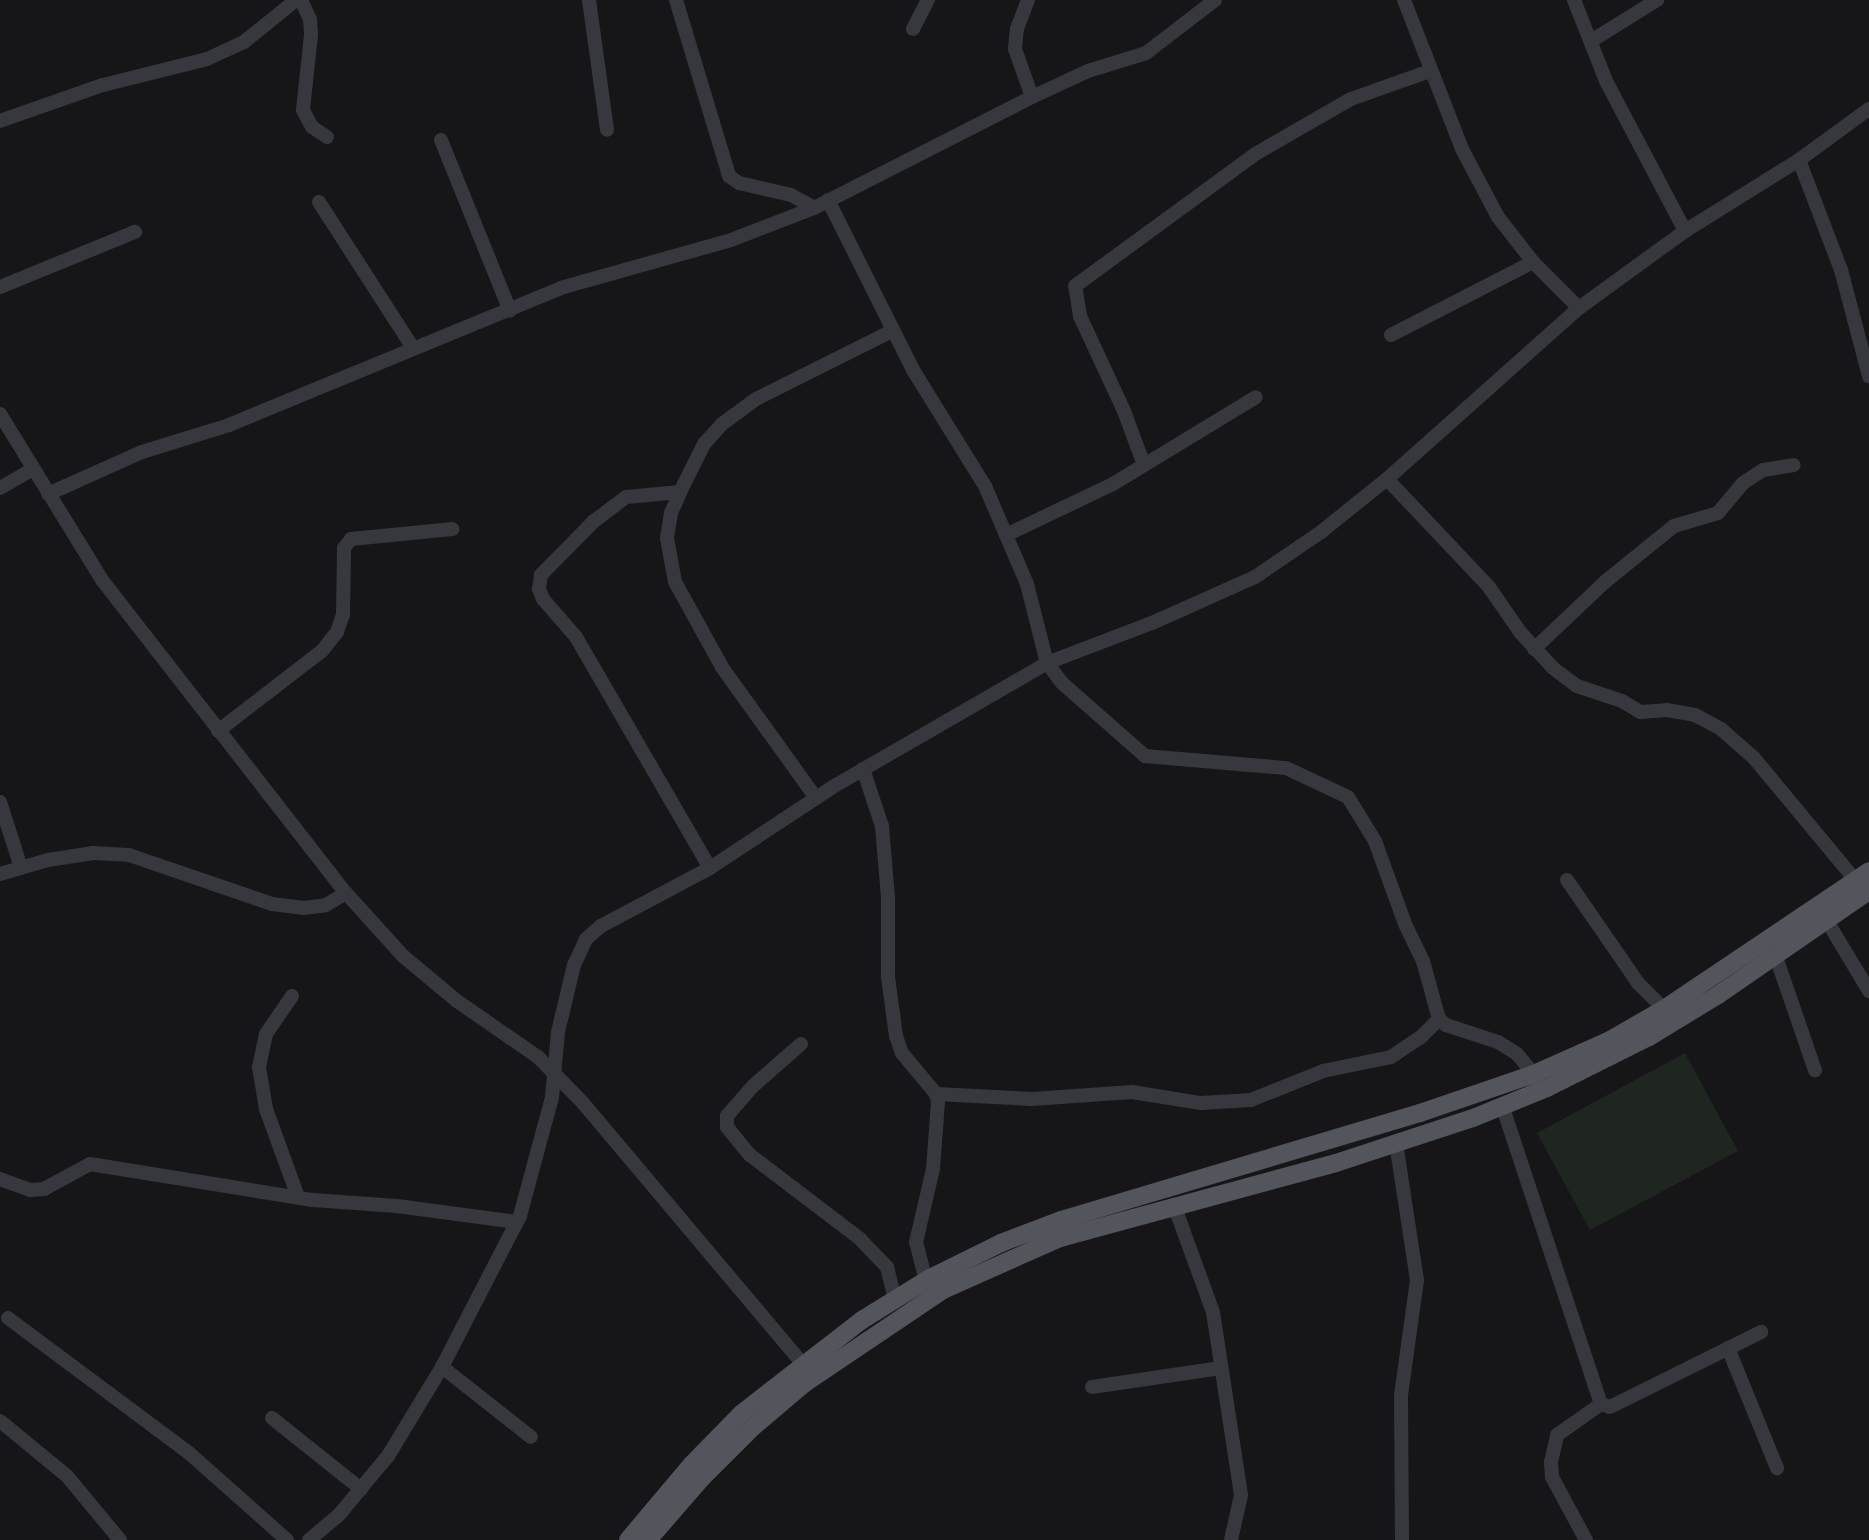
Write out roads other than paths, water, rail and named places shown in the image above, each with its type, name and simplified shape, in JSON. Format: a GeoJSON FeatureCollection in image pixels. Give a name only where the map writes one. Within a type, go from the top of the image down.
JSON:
{"type":"FeatureCollection","features":[{"type":"Feature","properties":{"kind":"main road"},"geometry":{"type":"LineString","coordinates":[[648,1540],[752,1428],[816,1374],[943,1290],[1000,1262],[1060,1238],[1336,1163],[1502,1105],[1591,1068],[1649,1037],[1776,957],[1827,921],[1865,881]]}},
{"type":"Feature","properties":{"kind":"main road"},"geometry":{"type":"LineString","coordinates":[[628,1540],[692,1464],[742,1413],[803,1364],[926,1281],[1001,1243],[1061,1220],[1420,1113],[1534,1074],[1610,1040],[1664,1009],[1865,881]]}},
{"type":"Feature","properties":{"kind":"street"},"geometry":{"type":"LineString","coordinates":[[0,121],[103,85],[207,59],[244,42],[298,0],[310,19],[311,35],[303,110],[312,127],[327,137]]}},
{"type":"Feature","properties":{"kind":"street"},"geometry":{"type":"LineString","coordinates":[[589,0],[607,130]]}},
{"type":"Feature","properties":{"kind":"street"},"geometry":{"type":"LineString","coordinates":[[676,0],[729,176],[739,183],[791,195],[814,208]]}},
{"type":"Feature","properties":{"kind":"street"},"geometry":{"type":"LineString","coordinates":[[913,29],[928,0]]}},
{"type":"Feature","properties":{"kind":"street"},"geometry":{"type":"LineString","coordinates":[[1028,0],[1017,29],[1015,49],[1032,97]]}},
{"type":"Feature","properties":{"kind":"street"},"geometry":{"type":"LineString","coordinates":[[48,494],[142,452],[229,425],[564,287],[731,240],[814,208],[1032,97],[1088,71],[1146,53],[1215,0]]}},
{"type":"Feature","properties":{"kind":"street"},"geometry":{"type":"LineString","coordinates":[[1404,0],[1463,151],[1498,217],[1533,262],[1579,308]]}},
{"type":"Feature","properties":{"kind":"street"},"geometry":{"type":"LineString","coordinates":[[1574,0],[1606,81],[1685,231]]}},
{"type":"Feature","properties":{"kind":"street"},"geometry":{"type":"LineString","coordinates":[[1591,41],[1657,0]]}},
{"type":"Feature","properties":{"kind":"street"},"geometry":{"type":"LineString","coordinates":[[1144,465],[1124,411],[1080,316],[1075,286],[1257,153],[1351,99],[1430,71]]}},
{"type":"Feature","properties":{"kind":"street"},"geometry":{"type":"LineString","coordinates":[[309,1540],[338,1516],[388,1456],[442,1367],[517,1222],[552,1097],[552,1071],[574,965],[586,939],[601,926],[710,868],[863,769],[1047,663],[1152,623],[1255,577],[1321,532],[1387,479],[1579,308],[1685,231],[1799,160],[1869,109]]}},
{"type":"Feature","properties":{"kind":"street"},"geometry":{"type":"LineString","coordinates":[[441,140],[510,311]]}},
{"type":"Feature","properties":{"kind":"street"},"geometry":{"type":"LineString","coordinates":[[1799,160],[1841,270],[1869,376]]}},
{"type":"Feature","properties":{"kind":"street"},"geometry":{"type":"LineString","coordinates":[[828,200],[892,331],[985,486],[1027,584],[1047,663],[1076,697],[1145,756],[1286,768],[1348,797],[1375,841],[1423,961],[1439,1019],[1446,1025],[1498,1042],[1517,1054],[1534,1074]]}},
{"type":"Feature","properties":{"kind":"street"},"geometry":{"type":"LineString","coordinates":[[319,202],[413,348]]}},
{"type":"Feature","properties":{"kind":"street"},"geometry":{"type":"LineString","coordinates":[[0,287],[135,232]]}},
{"type":"Feature","properties":{"kind":"street"},"geometry":{"type":"LineString","coordinates":[[1391,335],[1533,262]]}},
{"type":"Feature","properties":{"kind":"street"},"geometry":{"type":"LineString","coordinates":[[816,798],[722,667],[675,582],[667,538],[671,513],[704,444],[741,408],[892,331]]}},
{"type":"Feature","properties":{"kind":"street"},"geometry":{"type":"LineString","coordinates":[[1006,535],[1113,484],[1256,397]]}},
{"type":"Feature","properties":{"kind":"street"},"geometry":{"type":"LineString","coordinates":[[0,414],[102,580],[346,893],[403,956],[457,1001],[538,1057],[552,1071],[583,1103],[803,1364]]}},
{"type":"Feature","properties":{"kind":"street"},"geometry":{"type":"LineString","coordinates":[[1534,649],[1622,567],[1674,526],[1718,513],[1743,483],[1763,470],[1794,465]]}},
{"type":"Feature","properties":{"kind":"street"},"geometry":{"type":"LineString","coordinates":[[0,488],[33,469]]}},
{"type":"Feature","properties":{"kind":"street"},"geometry":{"type":"LineString","coordinates":[[1387,479],[1489,587],[1534,649],[1577,686],[1622,701],[1640,712],[1667,710],[1695,715],[1721,729],[1754,758],[1865,881]]}},
{"type":"Feature","properties":{"kind":"street"},"geometry":{"type":"LineString","coordinates":[[680,492],[626,497],[594,521],[541,575],[539,589],[543,599],[576,637],[710,868]]}},
{"type":"Feature","properties":{"kind":"street"},"geometry":{"type":"LineString","coordinates":[[218,731],[322,651],[337,632],[343,615],[344,548],[351,539],[453,529]]}},
{"type":"Feature","properties":{"kind":"street"},"geometry":{"type":"LineString","coordinates":[[863,769],[882,826],[888,897],[888,977],[896,1036],[911,1065],[936,1094],[938,1117],[933,1169],[916,1242],[926,1281]]}},
{"type":"Feature","properties":{"kind":"street"},"geometry":{"type":"LineString","coordinates":[[0,802],[21,868]]}},
{"type":"Feature","properties":{"kind":"street"},"geometry":{"type":"LineString","coordinates":[[0,874],[93,853],[129,855],[272,904],[315,907],[326,905],[346,893]]}},
{"type":"Feature","properties":{"kind":"street"},"geometry":{"type":"LineString","coordinates":[[1567,880],[1638,983],[1664,1009]]}},
{"type":"Feature","properties":{"kind":"street"},"geometry":{"type":"LineString","coordinates":[[1827,921],[1869,991]]}},
{"type":"Feature","properties":{"kind":"street"},"geometry":{"type":"LineString","coordinates":[[1776,957],[1815,1070]]}},
{"type":"Feature","properties":{"kind":"street"},"geometry":{"type":"LineString","coordinates":[[292,996],[266,1034],[259,1067],[266,1109],[298,1197]]}},
{"type":"Feature","properties":{"kind":"street"},"geometry":{"type":"LineString","coordinates":[[936,1094],[1032,1099],[1132,1092],[1201,1103],[1251,1100],[1323,1071],[1391,1057],[1421,1037],[1439,1019]]}},
{"type":"Feature","properties":{"kind":"street"},"geometry":{"type":"LineString","coordinates":[[801,1044],[753,1086],[727,1116],[727,1127],[750,1155],[859,1238],[887,1267],[895,1300]]}},
{"type":"Feature","properties":{"kind":"street"},"geometry":{"type":"LineString","coordinates":[[1502,1105],[1601,1404]]}},
{"type":"Feature","properties":{"kind":"street"},"geometry":{"type":"LineString","coordinates":[[1396,1143],[1417,1280],[1401,1396],[1402,1540]]}},
{"type":"Feature","properties":{"kind":"street"},"geometry":{"type":"LineString","coordinates":[[0,1179],[31,1190],[44,1189],[90,1164],[298,1197],[517,1222]]}},
{"type":"Feature","properties":{"kind":"street"},"geometry":{"type":"LineString","coordinates":[[1174,1205],[1213,1312],[1241,1495],[1231,1540]]}},
{"type":"Feature","properties":{"kind":"street"},"geometry":{"type":"LineString","coordinates":[[8,1318],[169,1437],[287,1540]]}},
{"type":"Feature","properties":{"kind":"street"},"geometry":{"type":"LineString","coordinates":[[1601,1404],[1610,1407],[1761,1332]]}},
{"type":"Feature","properties":{"kind":"street"},"geometry":{"type":"LineString","coordinates":[[1728,1348],[1777,1468]]}},
{"type":"Feature","properties":{"kind":"street"},"geometry":{"type":"LineString","coordinates":[[442,1367],[531,1437]]}},
{"type":"Feature","properties":{"kind":"street"},"geometry":{"type":"LineString","coordinates":[[1092,1387],[1221,1368]]}},
{"type":"Feature","properties":{"kind":"street"},"geometry":{"type":"LineString","coordinates":[[1586,1540],[1552,1477],[1551,1462],[1557,1435],[1601,1404]]}},
{"type":"Feature","properties":{"kind":"street"},"geometry":{"type":"LineString","coordinates":[[272,1418],[361,1489]]}},
{"type":"Feature","properties":{"kind":"street"},"geometry":{"type":"LineString","coordinates":[[0,1421],[67,1476],[120,1540]]}}]}
